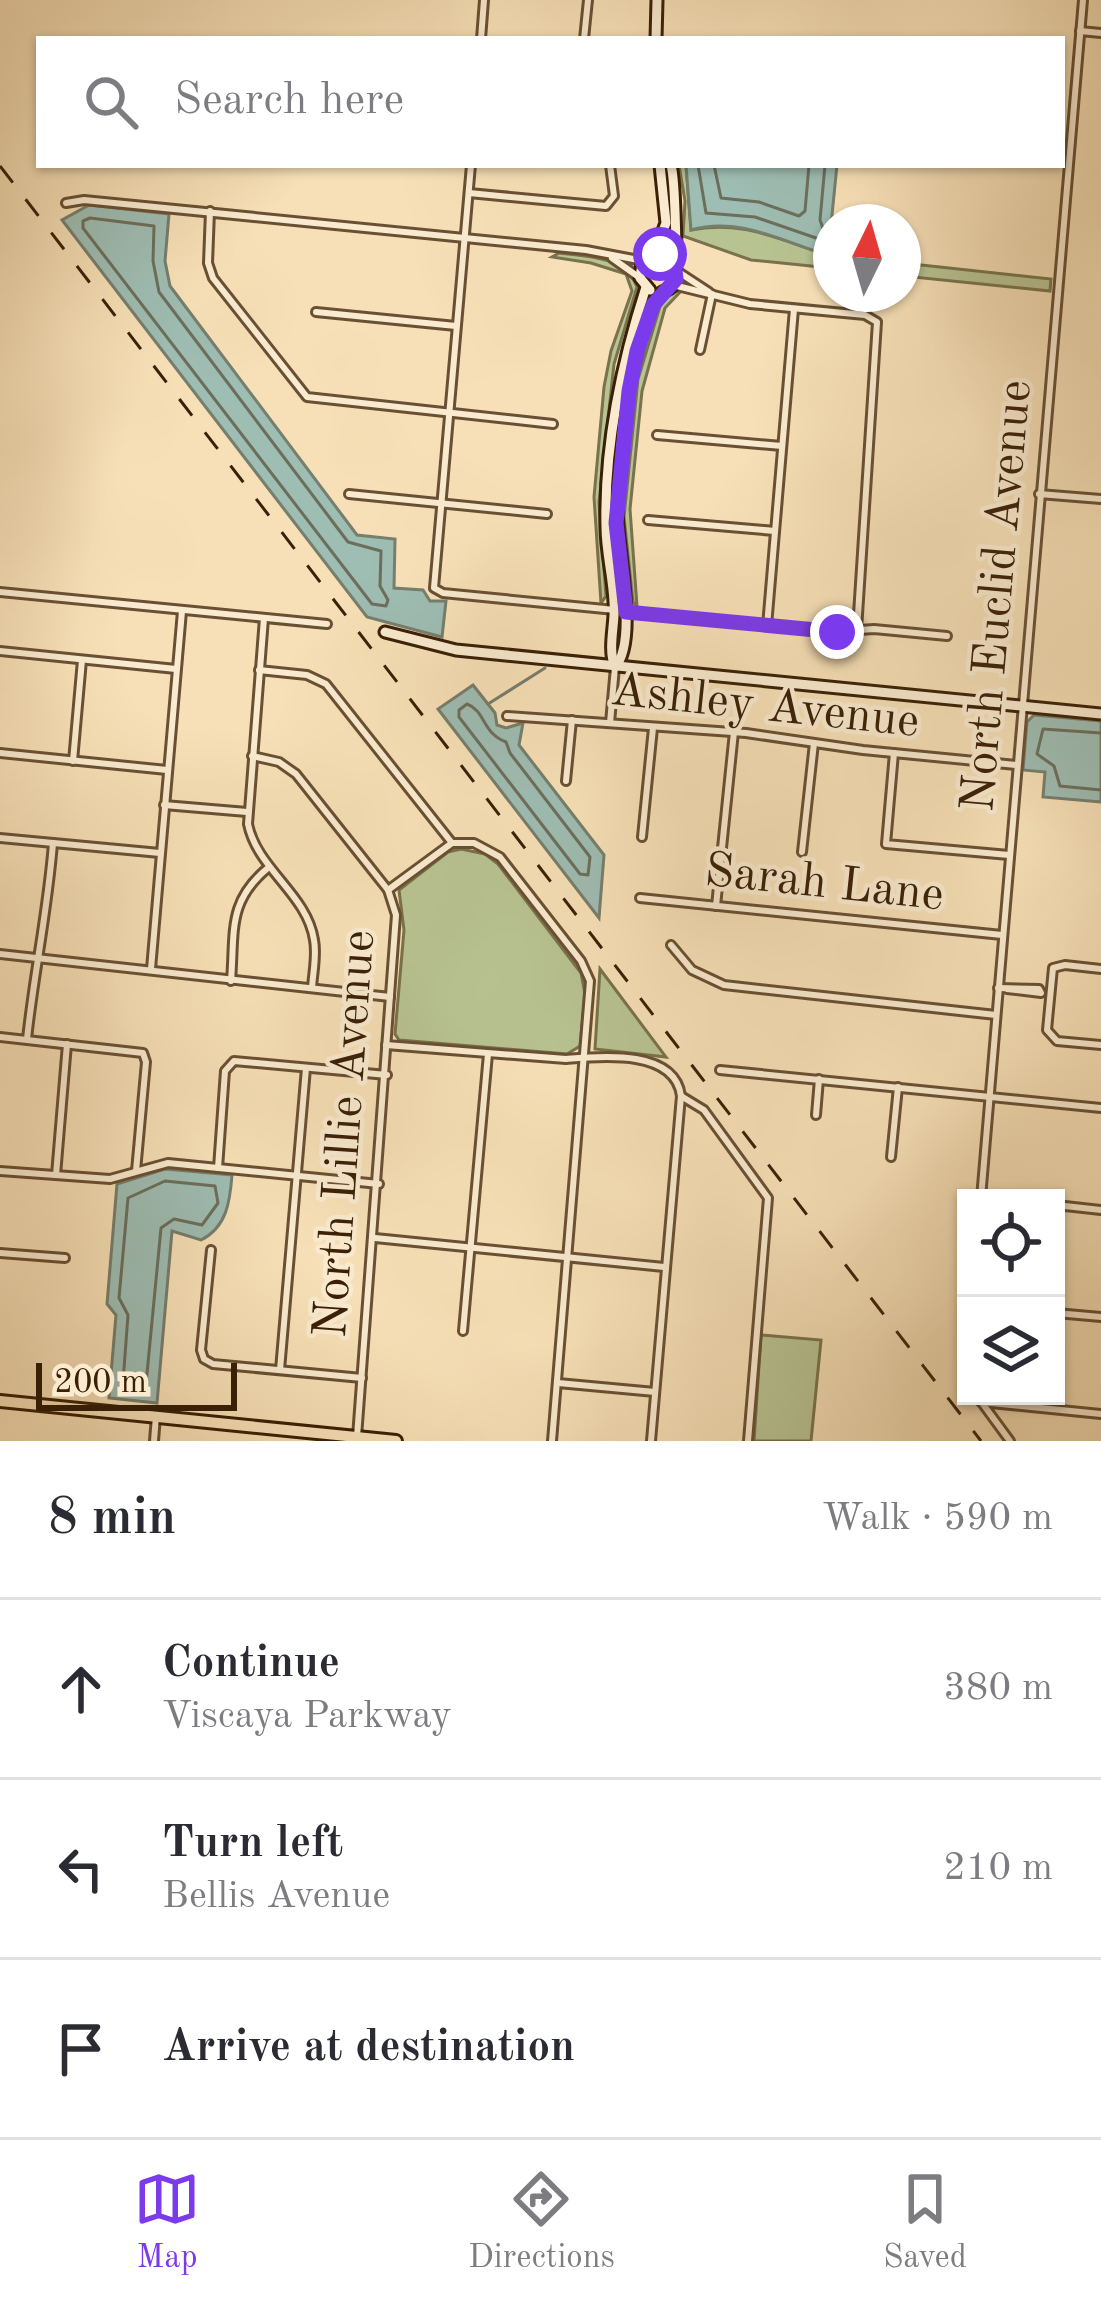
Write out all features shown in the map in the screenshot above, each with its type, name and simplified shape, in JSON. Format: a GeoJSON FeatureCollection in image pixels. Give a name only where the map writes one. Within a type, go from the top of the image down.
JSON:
{"type":"FeatureCollection","features":[{"type":"Feature","properties":{"kind":"main road"},"geometry":{"type":"LineString","coordinates":[[0,1400],[396,1441]]}},
{"type":"Feature","properties":{"kind":"street"},"geometry":{"type":"LineString","coordinates":[[481,36],[484,0]]}},
{"type":"Feature","properties":{"kind":"street"},"geometry":{"type":"LineString","coordinates":[[584,36],[588,0]]}},
{"type":"Feature","properties":{"kind":"street"},"geometry":{"type":"LineString","coordinates":[[656,36],[659,0]]}},
{"type":"Feature","properties":{"kind":"street","name":"North Euclid Avenue"},"geometry":{"type":"LineString","coordinates":[[983,1189],[1083,0]]}},
{"type":"Feature","properties":{"kind":"street"},"geometry":{"type":"LineString","coordinates":[[1080,31],[1101,33]]}},
{"type":"Feature","properties":{"kind":"street"},"geometry":{"type":"LineString","coordinates":[[471,168],[434,588],[443,593],[830,632],[947,636]]}},
{"type":"Feature","properties":{"kind":"street"},"geometry":{"type":"LineString","coordinates":[[468,193],[608,206],[614,196],[610,168]]}},
{"type":"Feature","properties":{"kind":"street"},"geometry":{"type":"LineString","coordinates":[[620,611],[606,533],[606,500],[622,363],[649,258],[666,223],[660,168]]}},
{"type":"Feature","properties":{"kind":"street"},"geometry":{"type":"LineString","coordinates":[[671,168],[676,205],[673,285]]}},
{"type":"Feature","properties":{"kind":"street"},"geometry":{"type":"LineString","coordinates":[[66,203],[84,200],[210,212],[609,256],[665,256],[712,294]]}},
{"type":"Feature","properties":{"kind":"street"},"geometry":{"type":"LineString","coordinates":[[210,212],[208,263],[213,278],[301,393],[322,401],[554,424]]}},
{"type":"Feature","properties":{"kind":"street"},"geometry":{"type":"LineString","coordinates":[[609,256],[662,292]]}},
{"type":"Feature","properties":{"kind":"street"},"geometry":{"type":"LineString","coordinates":[[610,724],[615,667],[611,659],[620,611],[617,503],[632,368],[662,292],[673,285],[750,304],[865,315],[877,322],[857,630]]}},
{"type":"Feature","properties":{"kind":"street"},"geometry":{"type":"LineString","coordinates":[[700,350],[712,294]]}},
{"type":"Feature","properties":{"kind":"street"},"geometry":{"type":"LineString","coordinates":[[767,626],[794,309]]}},
{"type":"Feature","properties":{"kind":"street"},"geometry":{"type":"LineString","coordinates":[[316,312],[456,326]]}},
{"type":"Feature","properties":{"kind":"street"},"geometry":{"type":"LineString","coordinates":[[657,435],[782,446]]}},
{"type":"Feature","properties":{"kind":"street"},"geometry":{"type":"LineString","coordinates":[[350,494],[547,514]]}},
{"type":"Feature","properties":{"kind":"street"},"geometry":{"type":"LineString","coordinates":[[1040,494],[1101,499]]}},
{"type":"Feature","properties":{"kind":"street"},"geometry":{"type":"LineString","coordinates":[[606,500],[613,504],[613,535],[618,542]]}},
{"type":"Feature","properties":{"kind":"street"},"geometry":{"type":"LineString","coordinates":[[648,520],[775,531]]}},
{"type":"Feature","properties":{"kind":"street"},"geometry":{"type":"LineString","coordinates":[[0,592],[327,625]]}},
{"type":"Feature","properties":{"kind":"street"},"geometry":{"type":"LineString","coordinates":[[151,969],[182,611]]}},
{"type":"Feature","properties":{"kind":"street"},"geometry":{"type":"LineString","coordinates":[[264,618],[247,812],[250,836],[311,926],[316,946],[312,988]]}},
{"type":"Feature","properties":{"kind":"street"},"geometry":{"type":"LineString","coordinates":[[385,632],[443,649],[1101,714]]}},
{"type":"Feature","properties":{"kind":"street"},"geometry":{"type":"LineString","coordinates":[[0,651],[176,669]]}},
{"type":"Feature","properties":{"kind":"street"},"geometry":{"type":"LineString","coordinates":[[73,760],[82,660]]}},
{"type":"Feature","properties":{"kind":"street"},"geometry":{"type":"LineString","coordinates":[[258,670],[307,675],[326,684],[452,843]]}},
{"type":"Feature","properties":{"kind":"street","name":"Ashley Avenue"},"geometry":{"type":"LineString","coordinates":[[507,716],[734,732],[1016,765]]}},
{"type":"Feature","properties":{"kind":"street"},"geometry":{"type":"LineString","coordinates":[[566,781],[572,720]]}},
{"type":"Feature","properties":{"kind":"street"},"geometry":{"type":"LineString","coordinates":[[642,837],[653,728]]}},
{"type":"Feature","properties":{"kind":"street"},"geometry":{"type":"LineString","coordinates":[[716,906],[734,732]]}},
{"type":"Feature","properties":{"kind":"street"},"geometry":{"type":"LineString","coordinates":[[802,852],[814,743]]}},
{"type":"Feature","properties":{"kind":"street"},"geometry":{"type":"LineString","coordinates":[[0,753],[167,770]]}},
{"type":"Feature","properties":{"kind":"street"},"geometry":{"type":"LineString","coordinates":[[894,753],[886,844],[1009,855]]}},
{"type":"Feature","properties":{"kind":"street","name":"North Lillie Avenue"},"geometry":{"type":"LineString","coordinates":[[252,756],[280,762],[296,774],[388,890],[397,925],[357,1437]]}},
{"type":"Feature","properties":{"kind":"street"},"geometry":{"type":"LineString","coordinates":[[164,805],[247,812]]}},
{"type":"Feature","properties":{"kind":"street"},"geometry":{"type":"LineString","coordinates":[[0,838],[160,853]]}},
{"type":"Feature","properties":{"kind":"street"},"geometry":{"type":"LineString","coordinates":[[27,1040],[53,843]]}},
{"type":"Feature","properties":{"kind":"street"},"geometry":{"type":"LineString","coordinates":[[388,890],[452,843],[474,843],[500,856],[581,961],[591,992],[552,1441]]}},
{"type":"Feature","properties":{"kind":"street"},"geometry":{"type":"LineString","coordinates":[[232,981],[240,898],[250,882],[269,867]]}},
{"type":"Feature","properties":{"kind":"street","name":"Sarah Lane"},"geometry":{"type":"LineString","coordinates":[[640,898],[1002,935]]}},
{"type":"Feature","properties":{"kind":"street"},"geometry":{"type":"LineString","coordinates":[[671,945],[692,970],[724,986],[995,1015]]}},
{"type":"Feature","properties":{"kind":"street"},"geometry":{"type":"LineString","coordinates":[[0,954],[390,997]]}},
{"type":"Feature","properties":{"kind":"street"},"geometry":{"type":"LineString","coordinates":[[1101,969],[1058,966],[1051,972],[1046,993],[1047,1030],[1052,1039],[1101,1045]]}},
{"type":"Feature","properties":{"kind":"street"},"geometry":{"type":"LineString","coordinates":[[1002,988],[1046,993]]}},
{"type":"Feature","properties":{"kind":"street"},"geometry":{"type":"LineString","coordinates":[[0,1037],[143,1053],[136,1171]]}},
{"type":"Feature","properties":{"kind":"street"},"geometry":{"type":"LineString","coordinates":[[56,1175],[67,1044]]}},
{"type":"Feature","properties":{"kind":"street"},"geometry":{"type":"LineString","coordinates":[[386,1045],[663,1065],[678,1081],[681,1096],[651,1441]]}},
{"type":"Feature","properties":{"kind":"street"},"geometry":{"type":"LineString","coordinates":[[463,1331],[488,1054]]}},
{"type":"Feature","properties":{"kind":"street"},"geometry":{"type":"LineString","coordinates":[[218,1168],[230,1064],[238,1060],[387,1075]]}},
{"type":"Feature","properties":{"kind":"street"},"geometry":{"type":"LineString","coordinates":[[280,1370],[306,1068]]}},
{"type":"Feature","properties":{"kind":"street"},"geometry":{"type":"LineString","coordinates":[[720,1070],[1101,1108]]}},
{"type":"Feature","properties":{"kind":"street"},"geometry":{"type":"LineString","coordinates":[[816,1115],[819,1079]]}},
{"type":"Feature","properties":{"kind":"street"},"geometry":{"type":"LineString","coordinates":[[891,1157],[898,1088]]}},
{"type":"Feature","properties":{"kind":"street"},"geometry":{"type":"LineString","coordinates":[[681,1096],[704,1110],[768,1198],[748,1441]]}},
{"type":"Feature","properties":{"kind":"street"},"geometry":{"type":"LineString","coordinates":[[0,1171],[110,1179],[168,1162],[379,1184]]}},
{"type":"Feature","properties":{"kind":"street"},"geometry":{"type":"LineString","coordinates":[[1065,1206],[1101,1210]]}},
{"type":"Feature","properties":{"kind":"street"},"geometry":{"type":"LineString","coordinates":[[375,1238],[665,1267]]}},
{"type":"Feature","properties":{"kind":"street"},"geometry":{"type":"LineString","coordinates":[[211,1250],[204,1359],[213,1364],[362,1378]]}},
{"type":"Feature","properties":{"kind":"street"},"geometry":{"type":"LineString","coordinates":[[0,1252],[65,1258]]}},
{"type":"Feature","properties":{"kind":"street"},"geometry":{"type":"LineString","coordinates":[[1065,1314],[1101,1317]]}},
{"type":"Feature","properties":{"kind":"street"},"geometry":{"type":"LineString","coordinates":[[558,1383],[655,1392]]}},
{"type":"Feature","properties":{"kind":"street"},"geometry":{"type":"LineString","coordinates":[[983,1405],[1010,1441]]}},
{"type":"Feature","properties":{"kind":"street"},"geometry":{"type":"LineString","coordinates":[[1028,1405],[1101,1414]]}},
{"type":"Feature","properties":{"kind":"street"},"geometry":{"type":"LineString","coordinates":[[154,1441],[156,1416]]}},
{"type":"Feature","properties":{"kind":"green space"},"geometry":{"type":"Polygon","coordinates":[[[680,168],[686,168],[691,230],[728,227],[762,234],[813,250],[813,266],[751,260],[683,236],[685,201],[680,168]]]}},
{"type":"Feature","properties":{"kind":"green space"},"geometry":{"type":"Polygon","coordinates":[[[559,253],[614,263],[624,269],[637,287],[614,364],[599,502],[606,596],[601,603],[594,497],[604,387],[632,291],[626,274],[552,257],[559,253]]]}},
{"type":"Feature","properties":{"kind":"green space"},"geometry":{"type":"Polygon","coordinates":[[[921,265],[1051,279],[1050,291],[921,278],[921,265]]]}},
{"type":"Feature","properties":{"kind":"green space"},"geometry":{"type":"Polygon","coordinates":[[[683,289],[665,308],[642,391],[630,509],[637,606],[624,517],[638,379],[661,303],[683,289]]]}},
{"type":"Feature","properties":{"kind":"green space"},"geometry":{"type":"Polygon","coordinates":[[[461,849],[485,854],[498,864],[581,973],[585,994],[580,1046],[567,1054],[399,1040],[395,1034],[404,930],[399,890],[448,852],[461,849]]]}},
{"type":"Feature","properties":{"kind":"green space"},"geometry":{"type":"Polygon","coordinates":[[[600,969],[666,1057],[595,1049],[600,969]]]}},
{"type":"Feature","properties":{"kind":"green space"},"geometry":{"type":"Polygon","coordinates":[[[761,1335],[821,1340],[811,1441],[754,1441],[761,1335]]]}},
{"type":"Feature","properties":{"kind":"water"},"geometry":{"type":"Polygon","coordinates":[[[686,168],[837,168],[833,204],[813,204],[813,250],[744,228],[691,230],[686,168]]]}},
{"type":"Feature","properties":{"kind":"water"},"geometry":{"type":"Polygon","coordinates":[[[89,205],[169,214],[165,261],[170,286],[357,535],[395,539],[394,588],[423,590],[430,601],[446,601],[442,637],[367,617],[62,220],[89,205]]]}},
{"type":"Feature","properties":{"kind":"water"},"geometry":{"type":"Polygon","coordinates":[[[473,685],[495,713],[497,725],[506,728],[523,723],[519,745],[604,855],[599,918],[438,709],[473,685]]]}},
{"type":"Feature","properties":{"kind":"water"},"geometry":{"type":"Polygon","coordinates":[[[1034,715],[1101,721],[1101,802],[1043,797],[1045,772],[1023,770],[1027,722],[1034,715]]]}},
{"type":"Feature","properties":{"kind":"water"},"geometry":{"type":"Polygon","coordinates":[[[165,1169],[232,1175],[228,1204],[217,1228],[201,1240],[172,1231],[157,1403],[109,1398],[116,1315],[107,1304],[117,1184],[165,1169]]]}},
{"type":"Feature","properties":{"kind":"waterway"},"geometry":{"type":"LineString","coordinates":[[488,704],[545,668]]}},
{"type":"Feature","properties":{"kind":"railway"},"geometry":{"type":"LineString","coordinates":[[0,166],[981,1441]]}},
{"type":"Feature","properties":{"kind":"route"},"geometry":{"type":"LineString","coordinates":[[660,254],[674,262],[677,276],[656,298],[632,368],[617,503],[626,612],[837,632]]}}]}
